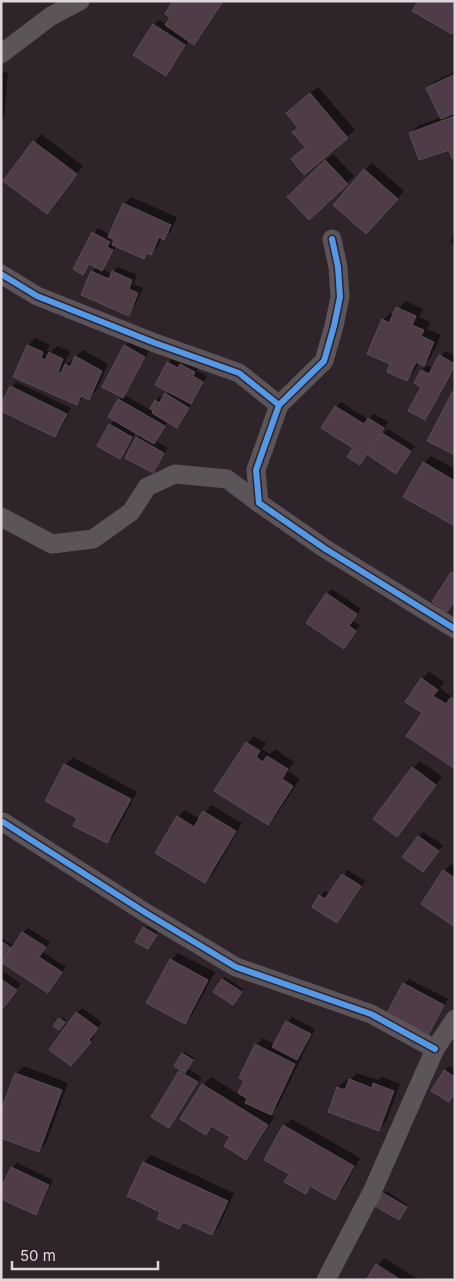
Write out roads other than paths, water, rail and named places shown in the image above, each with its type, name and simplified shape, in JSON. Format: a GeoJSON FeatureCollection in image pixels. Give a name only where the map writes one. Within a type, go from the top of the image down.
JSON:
{"type":"FeatureCollection","features":[{"type":"Feature","properties":{"kind":"street"},"geometry":{"type":"LineString","coordinates":[[1,54],[52,16],[80,1]]}},
{"type":"Feature","properties":{"kind":"street"},"geometry":{"type":"LineString","coordinates":[[259,502],[256,470],[279,405],[324,361],[340,298],[338,267],[332,239]]}},
{"type":"Feature","properties":{"kind":"street"},"geometry":{"type":"LineString","coordinates":[[1,274],[37,296],[155,343],[238,373],[279,405]]}},
{"type":"Feature","properties":{"kind":"street"},"geometry":{"type":"LineString","coordinates":[[1,517],[52,544],[93,540],[132,512],[148,487],[175,474],[226,478],[324,548],[455,629]]}},
{"type":"Feature","properties":{"kind":"street"},"geometry":{"type":"LineString","coordinates":[[3,822],[146,913],[236,967],[371,1014],[435,1049]]}},
{"type":"Feature","properties":{"kind":"street"},"geometry":{"type":"LineString","coordinates":[[326,1280],[372,1192],[435,1049],[455,1019]]}}]}
